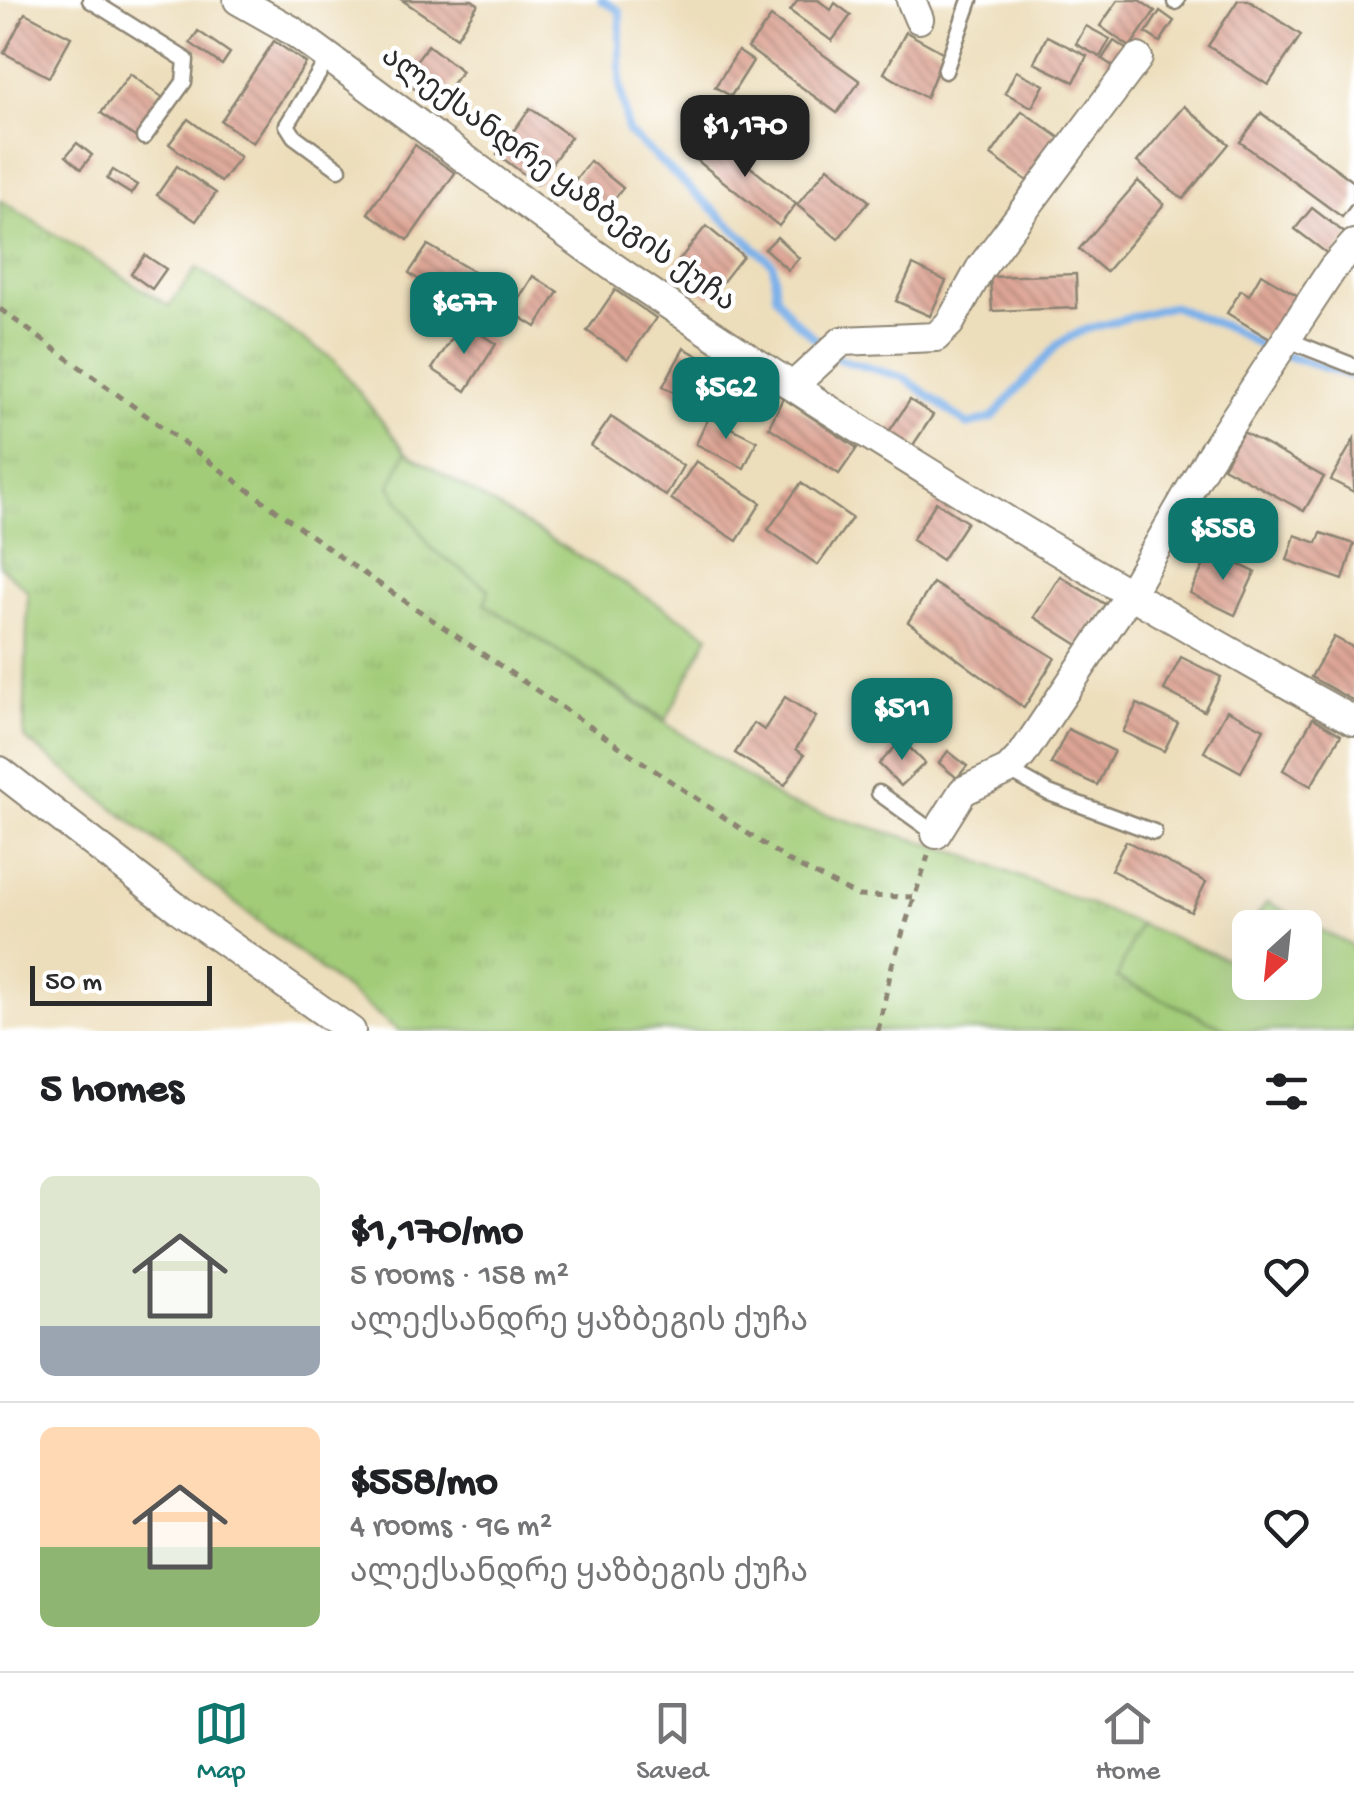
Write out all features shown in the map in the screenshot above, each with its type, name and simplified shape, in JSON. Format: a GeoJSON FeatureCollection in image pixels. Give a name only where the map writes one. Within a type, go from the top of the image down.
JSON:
{"type":"FeatureCollection","features":[{"type":"Feature","properties":{"kind":"street","name":"ალექსანდრე ყაზბეგის ქუჩა"},"geometry":{"type":"LineString","coordinates":[[238,0],[329,57],[630,278],[800,380],[1128,596],[1354,721]]}},
{"type":"Feature","properties":{"kind":"street"},"geometry":{"type":"LineString","coordinates":[[800,380],[842,341],[936,337],[950,323],[980,269],[1138,58]]}},
{"type":"Feature","properties":{"kind":"street"},"geometry":{"type":"LineString","coordinates":[[936,834],[962,791],[1008,770],[1128,596],[1208,459],[1333,268],[1354,244]]}},
{"type":"Feature","properties":{"kind":"street"},"geometry":{"type":"LineString","coordinates":[[0,771],[180,910],[352,1031]]}},
{"type":"Feature","properties":{"kind":"lane"},"geometry":{"type":"LineString","coordinates":[[90,0],[186,60],[184,82],[144,137]]}},
{"type":"Feature","properties":{"kind":"lane"},"geometry":{"type":"LineString","coordinates":[[945,71],[970,0]]}},
{"type":"Feature","properties":{"kind":"lane"},"geometry":{"type":"LineString","coordinates":[[329,57],[287,125],[294,136],[339,170]]}},
{"type":"Feature","properties":{"kind":"lane"},"geometry":{"type":"LineString","coordinates":[[1281,349],[1354,366]]}},
{"type":"Feature","properties":{"kind":"lane"},"geometry":{"type":"LineString","coordinates":[[1008,770],[1049,794],[1154,832]]}},
{"type":"Feature","properties":{"kind":"lane"},"geometry":{"type":"LineString","coordinates":[[878,793],[936,834]]}},
{"type":"Feature","properties":{"kind":"path"},"geometry":{"type":"LineString","coordinates":[[0,308],[334,552],[790,862],[858,896],[913,897]]}},
{"type":"Feature","properties":{"kind":"path"},"geometry":{"type":"LineString","coordinates":[[878,1031],[913,897],[936,834]]}},
{"type":"Feature","properties":{"kind":"green space"},"geometry":{"type":"Polygon","coordinates":[[[0,200],[169,306],[197,268],[334,360],[406,452],[391,486],[432,549],[489,589],[486,604],[786,803],[954,851],[1139,924],[1118,978],[1231,1031],[399,1031],[24,738],[28,591],[0,566],[0,200]]]}},
{"type":"Feature","properties":{"kind":"green space"},"geometry":{"type":"Polygon","coordinates":[[[406,452],[709,635],[666,720],[485,604],[489,589],[432,549],[390,486],[406,452]]]}},
{"type":"Feature","properties":{"kind":"green space"},"geometry":{"type":"Polygon","coordinates":[[[1267,902],[1282,910],[1261,910],[1267,902]]]}},
{"type":"Feature","properties":{"kind":"green space"},"geometry":{"type":"Polygon","coordinates":[[[1139,924],[1226,959],[1232,951],[1232,1000],[1322,1000],[1322,930],[1354,947],[1354,1031],[1231,1031],[1117,978],[1139,924]]]}},
{"type":"Feature","properties":{"kind":"building"},"geometry":{"type":"Polygon","coordinates":[[[402,0],[472,0],[478,4],[457,37],[402,0]]]}},
{"type":"Feature","properties":{"kind":"building"},"geometry":{"type":"Polygon","coordinates":[[[798,0],[818,0],[831,10],[835,3],[851,15],[832,41],[790,11],[798,0]]]}},
{"type":"Feature","properties":{"kind":"building"},"geometry":{"type":"Polygon","coordinates":[[[1118,0],[1139,0],[1155,11],[1130,47],[1100,26],[1118,0]]]}},
{"type":"Feature","properties":{"kind":"building"},"geometry":{"type":"Polygon","coordinates":[[[1238,0],[1248,0],[1301,35],[1268,85],[1208,46],[1238,0]]]}},
{"type":"Feature","properties":{"kind":"building"},"geometry":{"type":"Polygon","coordinates":[[[1160,11],[1174,21],[1160,42],[1146,33],[1160,11]]]}},
{"type":"Feature","properties":{"kind":"building"},"geometry":{"type":"Polygon","coordinates":[[[25,13],[71,37],[49,77],[4,53],[25,13]]]}},
{"type":"Feature","properties":{"kind":"building"},"geometry":{"type":"Polygon","coordinates":[[[771,17],[860,81],[837,113],[748,48],[771,17]]]}},
{"type":"Feature","properties":{"kind":"building"},"geometry":{"type":"Polygon","coordinates":[[[1086,26],[1110,39],[1100,57],[1076,44],[1086,26]]]}},
{"type":"Feature","properties":{"kind":"building"},"geometry":{"type":"Polygon","coordinates":[[[198,31],[230,53],[222,65],[190,43],[198,31]]]}},
{"type":"Feature","properties":{"kind":"building"},"geometry":{"type":"Polygon","coordinates":[[[906,32],[944,53],[926,98],[884,73],[906,32]]]}},
{"type":"Feature","properties":{"kind":"building"},"geometry":{"type":"Polygon","coordinates":[[[1047,36],[1087,56],[1074,82],[1034,63],[1047,36]]]}},
{"type":"Feature","properties":{"kind":"building"},"geometry":{"type":"Polygon","coordinates":[[[274,41],[306,63],[253,143],[221,121],[274,41]]]}},
{"type":"Feature","properties":{"kind":"building"},"geometry":{"type":"Polygon","coordinates":[[[1114,41],[1132,53],[1120,71],[1102,59],[1114,41]]]}},
{"type":"Feature","properties":{"kind":"building"},"geometry":{"type":"Polygon","coordinates":[[[428,45],[462,71],[436,105],[402,79],[428,45]]]}},
{"type":"Feature","properties":{"kind":"building"},"geometry":{"type":"Polygon","coordinates":[[[738,51],[753,61],[731,96],[715,87],[738,51]]]}},
{"type":"Feature","properties":{"kind":"building"},"geometry":{"type":"Polygon","coordinates":[[[1016,71],[1044,85],[1032,107],[1005,93],[1016,71]]]}},
{"type":"Feature","properties":{"kind":"building"},"geometry":{"type":"Polygon","coordinates":[[[130,74],[163,98],[135,137],[101,113],[130,74]]]}},
{"type":"Feature","properties":{"kind":"building"},"geometry":{"type":"Polygon","coordinates":[[[1184,106],[1229,144],[1183,199],[1137,162],[1184,106]]]}},
{"type":"Feature","properties":{"kind":"building"},"geometry":{"type":"Polygon","coordinates":[[[530,108],[571,137],[537,184],[497,154],[530,108]]]}},
{"type":"Feature","properties":{"kind":"building"},"geometry":{"type":"Polygon","coordinates":[[[1022,111],[1060,138],[1029,182],[991,155],[1022,111]]]}},
{"type":"Feature","properties":{"kind":"building"},"geometry":{"type":"Polygon","coordinates":[[[1261,113],[1354,182],[1354,201],[1342,217],[1240,142],[1261,113]]]}},
{"type":"Feature","properties":{"kind":"building"},"geometry":{"type":"Polygon","coordinates":[[[188,119],[240,157],[221,182],[169,144],[188,119]]]}},
{"type":"Feature","properties":{"kind":"building"},"geometry":{"type":"Polygon","coordinates":[[[711,135],[796,204],[779,226],[693,157],[711,135]]]}},
{"type":"Feature","properties":{"kind":"building"},"geometry":{"type":"Polygon","coordinates":[[[77,143],[92,155],[81,169],[66,156],[77,143]]]}},
{"type":"Feature","properties":{"kind":"building"},"geometry":{"type":"Polygon","coordinates":[[[415,145],[455,173],[408,240],[368,213],[415,145]]]}},
{"type":"Feature","properties":{"kind":"building"},"geometry":{"type":"Polygon","coordinates":[[[590,161],[623,188],[601,216],[568,189],[590,161]]]}},
{"type":"Feature","properties":{"kind":"building"},"geometry":{"type":"Polygon","coordinates":[[[177,166],[216,193],[196,221],[157,195],[177,166]]]}},
{"type":"Feature","properties":{"kind":"building"},"geometry":{"type":"Polygon","coordinates":[[[828,167],[869,201],[838,239],[797,205],[828,167]]]}},
{"type":"Feature","properties":{"kind":"building"},"geometry":{"type":"Polygon","coordinates":[[[113,170],[137,185],[131,194],[107,179],[113,170]]]}},
{"type":"Feature","properties":{"kind":"building"},"geometry":{"type":"Polygon","coordinates":[[[1138,181],[1164,204],[1106,272],[1079,249],[1138,181]]]}},
{"type":"Feature","properties":{"kind":"building"},"geometry":{"type":"Polygon","coordinates":[[[1312,208],[1350,237],[1333,258],[1295,229],[1312,208]]]}},
{"type":"Feature","properties":{"kind":"building"},"geometry":{"type":"Polygon","coordinates":[[[706,226],[743,256],[710,298],[673,268],[706,226]]]}},
{"type":"Feature","properties":{"kind":"building"},"geometry":{"type":"Polygon","coordinates":[[[777,237],[799,258],[788,270],[765,249],[777,237]]]}},
{"type":"Feature","properties":{"kind":"building"},"geometry":{"type":"Polygon","coordinates":[[[428,245],[479,275],[460,308],[409,273],[428,245]]]}},
{"type":"Feature","properties":{"kind":"building"},"geometry":{"type":"Polygon","coordinates":[[[145,255],[166,269],[152,289],[131,274],[145,255]]]}},
{"type":"Feature","properties":{"kind":"building"},"geometry":{"type":"Polygon","coordinates":[[[913,265],[946,281],[930,316],[896,301],[913,265]]]}},
{"type":"Feature","properties":{"kind":"building"},"geometry":{"type":"Polygon","coordinates":[[[1076,274],[1077,308],[992,311],[990,277],[1076,274]]]}},
{"type":"Feature","properties":{"kind":"building"},"geometry":{"type":"Polygon","coordinates":[[[1261,274],[1300,297],[1273,341],[1227,313],[1241,290],[1249,295],[1261,274]]]}},
{"type":"Feature","properties":{"kind":"building"},"geometry":{"type":"Polygon","coordinates":[[[533,276],[558,292],[536,327],[511,311],[533,276]]]}},
{"type":"Feature","properties":{"kind":"building"},"geometry":{"type":"Polygon","coordinates":[[[615,290],[656,318],[628,359],[587,331],[615,290]]]}},
{"type":"Feature","properties":{"kind":"building"},"geometry":{"type":"Polygon","coordinates":[[[463,322],[496,344],[466,391],[432,369],[463,322]]]}},
{"type":"Feature","properties":{"kind":"building"},"geometry":{"type":"Polygon","coordinates":[[[684,348],[727,372],[705,410],[663,386],[684,348]]]}},
{"type":"Feature","properties":{"kind":"building"},"geometry":{"type":"Polygon","coordinates":[[[783,398],[857,448],[839,474],[769,427],[783,398]]]}},
{"type":"Feature","properties":{"kind":"building"},"geometry":{"type":"Polygon","coordinates":[[[910,400],[933,415],[911,448],[888,433],[910,400]]]}},
{"type":"Feature","properties":{"kind":"building"},"geometry":{"type":"Polygon","coordinates":[[[611,417],[683,466],[666,496],[591,446],[611,417]]]}},
{"type":"Feature","properties":{"kind":"building"},"geometry":{"type":"Polygon","coordinates":[[[709,417],[757,441],[744,468],[696,444],[709,417]]]}},
{"type":"Feature","properties":{"kind":"building"},"geometry":{"type":"Polygon","coordinates":[[[1243,432],[1324,477],[1304,511],[1223,467],[1243,432]]]}},
{"type":"Feature","properties":{"kind":"building"},"geometry":{"type":"Polygon","coordinates":[[[1354,439],[1354,492],[1331,480],[1354,439]]]}},
{"type":"Feature","properties":{"kind":"building"},"geometry":{"type":"Polygon","coordinates":[[[696,461],[761,503],[737,541],[671,499],[696,461]]]}},
{"type":"Feature","properties":{"kind":"building"},"geometry":{"type":"Polygon","coordinates":[[[801,483],[852,518],[818,565],[768,530],[801,483]]]}},
{"type":"Feature","properties":{"kind":"building"},"geometry":{"type":"Polygon","coordinates":[[[936,502],[967,522],[942,560],[912,540],[936,502]]]}},
{"type":"Feature","properties":{"kind":"building"},"geometry":{"type":"Polygon","coordinates":[[[1321,533],[1354,544],[1343,580],[1287,560],[1295,535],[1317,543],[1321,533]]]}},
{"type":"Feature","properties":{"kind":"building"},"geometry":{"type":"Polygon","coordinates":[[[1211,551],[1255,572],[1235,615],[1190,593],[1211,551]]]}},
{"type":"Feature","properties":{"kind":"building"},"geometry":{"type":"Polygon","coordinates":[[[1060,576],[1106,605],[1080,646],[1034,617],[1060,576]]]}},
{"type":"Feature","properties":{"kind":"building"},"geometry":{"type":"Polygon","coordinates":[[[933,583],[1055,658],[1024,708],[908,622],[933,583]]]}},
{"type":"Feature","properties":{"kind":"building"},"geometry":{"type":"Polygon","coordinates":[[[1334,637],[1354,648],[1354,701],[1311,677],[1334,637]]]}},
{"type":"Feature","properties":{"kind":"building"},"geometry":{"type":"Polygon","coordinates":[[[1181,657],[1221,677],[1204,711],[1164,690],[1181,657]]]}},
{"type":"Feature","properties":{"kind":"building"},"geometry":{"type":"Polygon","coordinates":[[[785,697],[816,717],[796,749],[804,755],[785,785],[735,753],[754,723],[764,730],[785,697]]]}},
{"type":"Feature","properties":{"kind":"building"},"geometry":{"type":"Polygon","coordinates":[[[1137,704],[1178,723],[1164,751],[1123,732],[1137,704]]]}},
{"type":"Feature","properties":{"kind":"building"},"geometry":{"type":"Polygon","coordinates":[[[1227,710],[1264,729],[1241,772],[1204,752],[1227,710]]]}},
{"type":"Feature","properties":{"kind":"building"},"geometry":{"type":"Polygon","coordinates":[[[1313,718],[1341,735],[1311,786],[1283,770],[1313,718]]]}},
{"type":"Feature","properties":{"kind":"building"},"geometry":{"type":"Polygon","coordinates":[[[1068,729],[1114,751],[1097,785],[1051,764],[1068,729]]]}},
{"type":"Feature","properties":{"kind":"building"},"geometry":{"type":"Polygon","coordinates":[[[902,740],[925,763],[901,786],[879,764],[902,740]]]}},
{"type":"Feature","properties":{"kind":"building"},"geometry":{"type":"Polygon","coordinates":[[[948,751],[967,766],[957,778],[939,763],[948,751]]]}},
{"type":"Feature","properties":{"kind":"building"},"geometry":{"type":"Polygon","coordinates":[[[1126,841],[1206,882],[1191,912],[1111,870],[1126,841]]]}},
{"type":"Feature","properties":{"kind":"waterway"},"geometry":{"type":"LineString","coordinates":[[601,0],[620,11],[620,84],[628,132],[773,264],[776,295],[790,316],[838,359],[905,378],[968,425],[992,418],[1059,343],[1084,330],[1172,306],[1231,329],[1267,350],[1354,377]]}}]}
